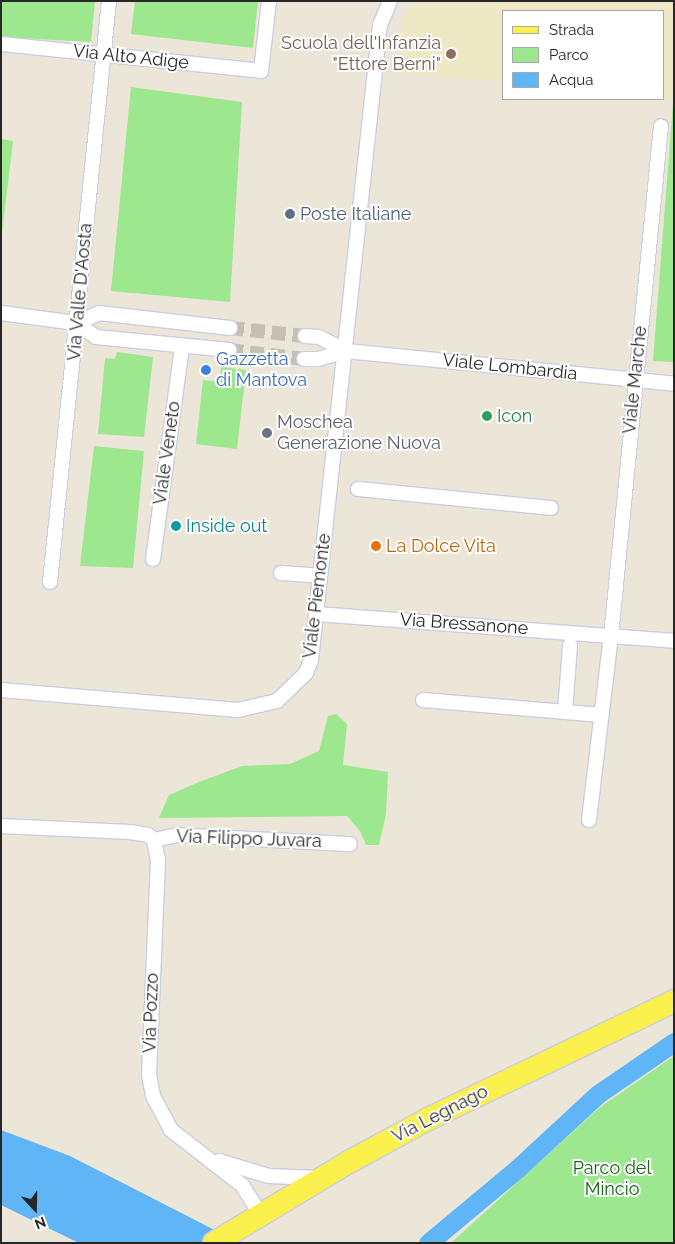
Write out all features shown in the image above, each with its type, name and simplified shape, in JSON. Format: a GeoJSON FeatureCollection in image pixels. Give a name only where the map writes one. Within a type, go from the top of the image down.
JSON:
{"type":"FeatureCollection","features":[{"type":"Feature","properties":{"kind":"main road","name":"Via Legnago"},"geometry":{"type":"LineString","coordinates":[[214,1243],[321,1178],[428,1118],[674,1001]]}},
{"type":"Feature","properties":{"kind":"street","name":"Via Valle D'Aosta"},"geometry":{"type":"LineString","coordinates":[[50,582],[109,1]]}},
{"type":"Feature","properties":{"kind":"street","name":"Via Alto Adige"},"geometry":{"type":"LineString","coordinates":[[1,44],[261,71],[269,1]]}},
{"type":"Feature","properties":{"kind":"street","name":"Viale Piemonte"},"geometry":{"type":"LineString","coordinates":[[1,690],[238,710],[265,706],[287,694],[306,673],[311,660],[317,614],[380,25],[390,1]]}},
{"type":"Feature","properties":{"kind":"street","name":"Viale Marche"},"geometry":{"type":"LineString","coordinates":[[589,820],[611,635],[634,380],[661,126]]}},
{"type":"Feature","properties":{"kind":"street"},"geometry":{"type":"LineString","coordinates":[[1,313],[76,323],[96,337],[229,350]]}},
{"type":"Feature","properties":{"kind":"street"},"geometry":{"type":"LineString","coordinates":[[76,323],[99,313],[230,328]]}},
{"type":"Feature","properties":{"kind":"street","name":"Viale Lombardia"},"geometry":{"type":"LineString","coordinates":[[305,336],[319,338],[346,351],[674,384]]}},
{"type":"Feature","properties":{"kind":"street","name":"Viale Veneto"},"geometry":{"type":"LineString","coordinates":[[153,559],[182,346]]}},
{"type":"Feature","properties":{"kind":"street","name":"Viale Lombardia"},"geometry":{"type":"LineString","coordinates":[[304,359],[318,359],[346,351]]}},
{"type":"Feature","properties":{"kind":"street"},"geometry":{"type":"LineString","coordinates":[[358,489],[551,508]]}},
{"type":"Feature","properties":{"kind":"street"},"geometry":{"type":"LineString","coordinates":[[281,573],[320,576]]}},
{"type":"Feature","properties":{"kind":"street","name":"Via Bressanone"},"geometry":{"type":"LineString","coordinates":[[317,614],[674,641]]}},
{"type":"Feature","properties":{"kind":"street"},"geometry":{"type":"LineString","coordinates":[[565,712],[570,645]]}},
{"type":"Feature","properties":{"kind":"street"},"geometry":{"type":"LineString","coordinates":[[423,700],[601,715]]}},
{"type":"Feature","properties":{"kind":"street","name":"Via Filippo Juvara"},"geometry":{"type":"LineString","coordinates":[[1,826],[130,832],[148,835],[154,840],[177,835],[350,844]]}},
{"type":"Feature","properties":{"kind":"street","name":"Via Pozzo"},"geometry":{"type":"LineString","coordinates":[[154,840],[158,860],[150,1084],[158,1109],[171,1130],[213,1160],[242,1184],[260,1214]]}},
{"type":"Feature","properties":{"kind":"street","name":"Via Pozzo"},"geometry":{"type":"LineString","coordinates":[[213,1160],[270,1176],[321,1178]]}},
{"type":"Feature","properties":{"kind":"shaded area","name":"Scuola dell'Infanzia \"Ettore Berni\""},"geometry":{"type":"Polygon","coordinates":[[[414,1],[674,1],[673,98],[665,98],[665,10],[502,10],[502,82],[396,73],[403,20],[414,1]]]}},
{"type":"Feature","properties":{"kind":"green space"},"geometry":{"type":"Polygon","coordinates":[[[1,1],[95,1],[91,42],[1,37],[1,1]]]}},
{"type":"Feature","properties":{"kind":"green space"},"geometry":{"type":"Polygon","coordinates":[[[135,1],[258,1],[253,48],[131,34],[135,1]]]}},
{"type":"Feature","properties":{"kind":"green space"},"geometry":{"type":"Polygon","coordinates":[[[131,87],[242,102],[230,302],[111,291],[131,87]]]}},
{"type":"Feature","properties":{"kind":"green space"},"geometry":{"type":"Polygon","coordinates":[[[674,90],[674,362],[653,361],[674,90]]]}},
{"type":"Feature","properties":{"kind":"green space"},"geometry":{"type":"Polygon","coordinates":[[[1,139],[13,141],[1,241],[1,139]]]}},
{"type":"Feature","properties":{"kind":"green space"},"geometry":{"type":"Polygon","coordinates":[[[117,352],[153,357],[144,437],[98,434],[105,358],[115,359],[117,352]]]}},
{"type":"Feature","properties":{"kind":"green space"},"geometry":{"type":"Polygon","coordinates":[[[221,367],[246,370],[237,449],[196,444],[203,380],[220,382],[221,367]]]}},
{"type":"Feature","properties":{"kind":"green space"},"geometry":{"type":"Polygon","coordinates":[[[94,446],[144,451],[133,568],[80,566],[94,446]]]}},
{"type":"Feature","properties":{"kind":"green space"},"geometry":{"type":"Polygon","coordinates":[[[336,714],[347,724],[343,765],[388,772],[386,814],[379,845],[366,845],[360,831],[347,816],[159,818],[169,795],[199,782],[242,766],[290,764],[319,751],[328,716],[336,714]]]}},
{"type":"Feature","properties":{"kind":"green space","name":"Parco del Mincio"},"geometry":{"type":"Polygon","coordinates":[[[674,1056],[674,1243],[451,1243],[599,1108],[674,1056]]]}},
{"type":"Feature","properties":{"kind":"water"},"geometry":{"type":"Polygon","coordinates":[[[1,1130],[70,1156],[240,1243],[79,1243],[1,1205],[1,1130]]]}},
{"type":"Feature","properties":{"kind":"waterway"},"geometry":{"type":"LineString","coordinates":[[428,1243],[518,1168],[598,1094],[674,1042]]}},
{"type":"Feature","properties":{"kind":"tunnel"},"geometry":{"type":"LineString","coordinates":[[230,328],[305,336]]}},
{"type":"Feature","properties":{"kind":"tunnel"},"geometry":{"type":"LineString","coordinates":[[229,350],[304,359]]}},
{"type":"Feature","properties":{"kind":"place","name":"Scuola dell'Infanzia \"Ettore Berni\""},"geometry":{"type":"Point","coordinates":[451,54]}},
{"type":"Feature","properties":{"kind":"place","name":"Poste Italiane"},"geometry":{"type":"Point","coordinates":[290,214]}},
{"type":"Feature","properties":{"kind":"place","name":"Gazzetta di Mantova"},"geometry":{"type":"Point","coordinates":[206,370]}},
{"type":"Feature","properties":{"kind":"place","name":"Icon"},"geometry":{"type":"Point","coordinates":[487,416]}},
{"type":"Feature","properties":{"kind":"place","name":"Moschea Generazione Nuova"},"geometry":{"type":"Point","coordinates":[267,433]}},
{"type":"Feature","properties":{"kind":"place","name":"Inside out"},"geometry":{"type":"Point","coordinates":[176,526]}},
{"type":"Feature","properties":{"kind":"place","name":"La Dolce Vita"},"geometry":{"type":"Point","coordinates":[376,546]}}]}
